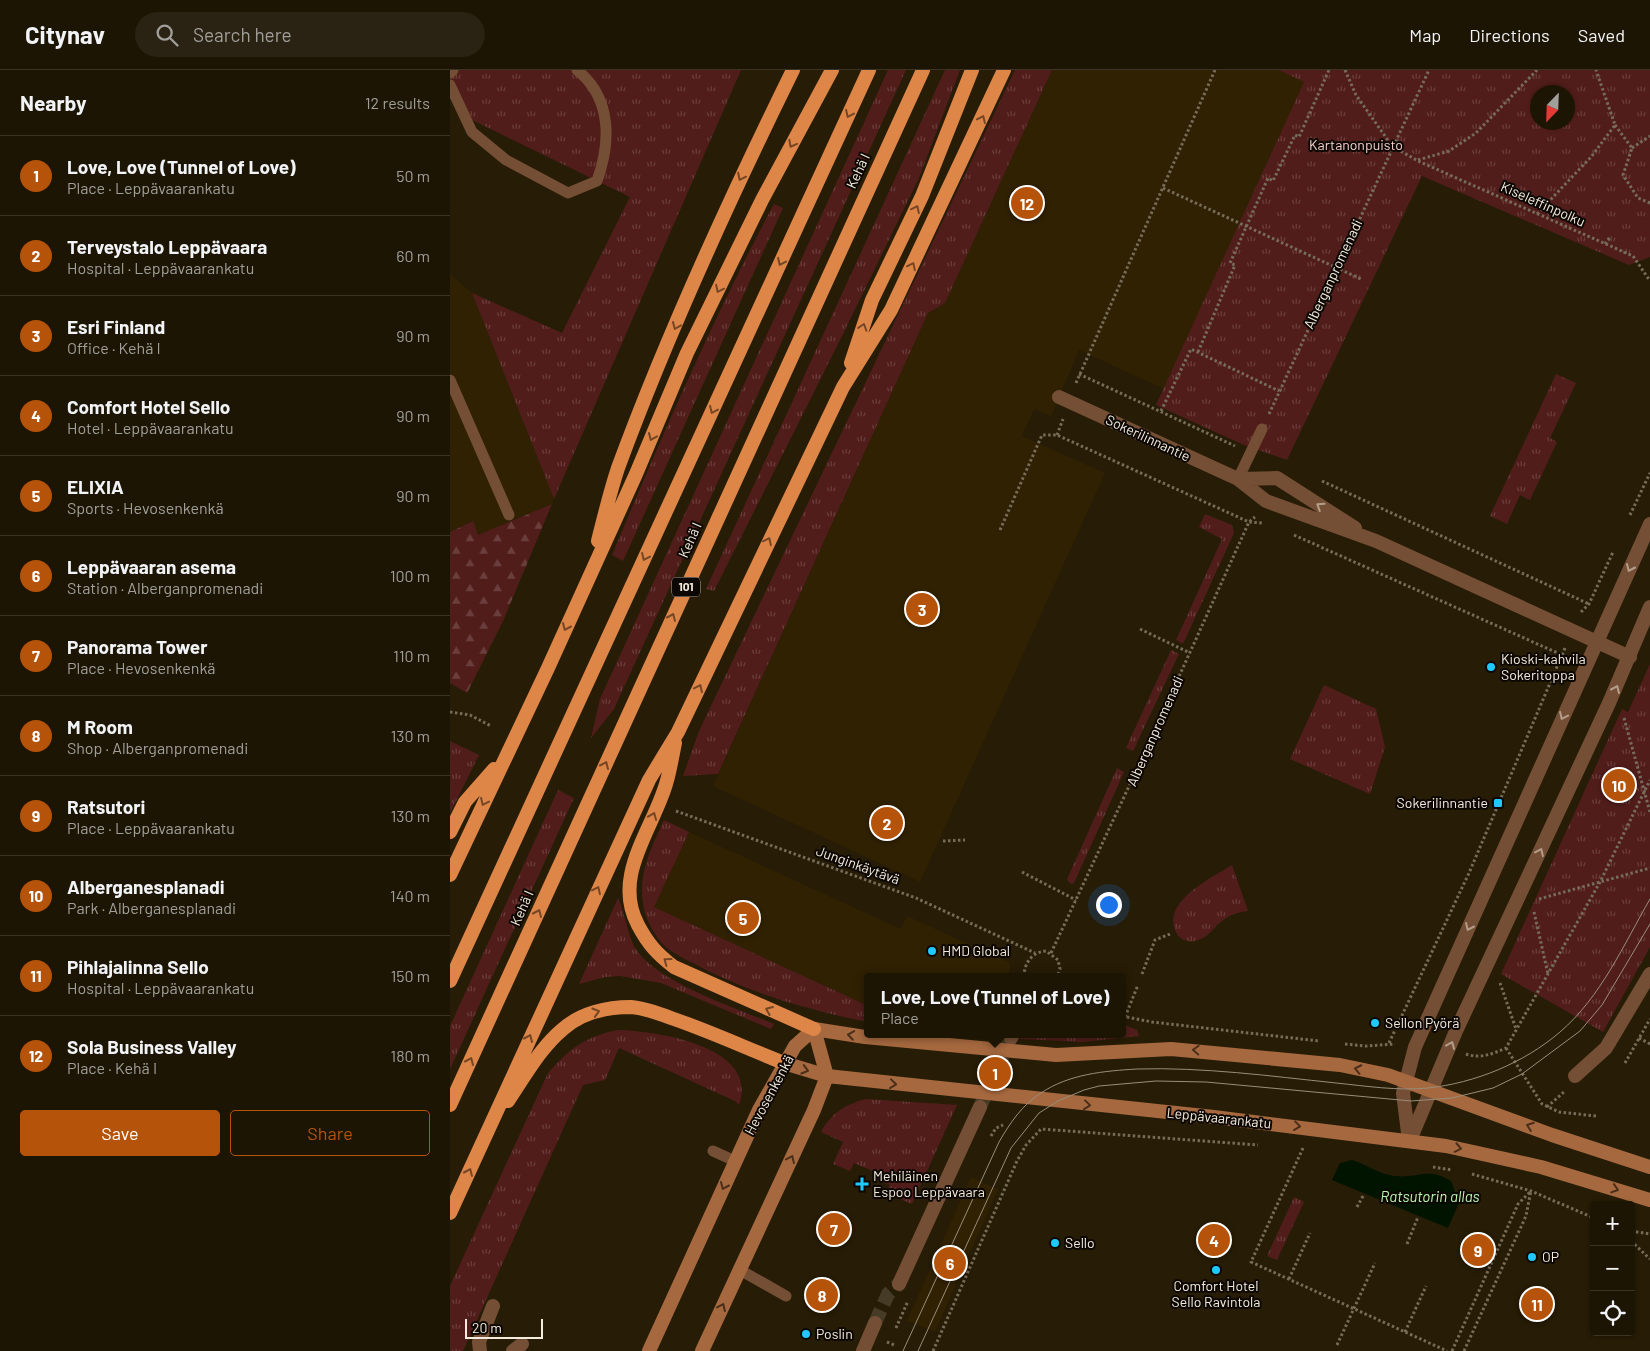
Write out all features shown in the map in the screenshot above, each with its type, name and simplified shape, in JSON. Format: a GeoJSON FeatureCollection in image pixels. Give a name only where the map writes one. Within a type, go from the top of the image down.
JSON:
{"type":"FeatureCollection","features":[{"type":"Feature","properties":{"kind":"highway"},"geometry":{"type":"LineString","coordinates":[[586,582],[618,469],[732,193],[793,70]]}},
{"type":"Feature","properties":{"kind":"highway"},"geometry":{"type":"LineString","coordinates":[[450,875],[636,474],[688,353],[762,200],[832,70]]}},
{"type":"Feature","properties":{"kind":"highway"},"geometry":{"type":"LineString","coordinates":[[450,981],[869,70]]}},
{"type":"Feature","properties":{"kind":"highway","name":"Kehä I"},"geometry":{"type":"LineString","coordinates":[[450,1105],[923,70]]}},
{"type":"Feature","properties":{"kind":"highway"},"geometry":{"type":"LineString","coordinates":[[843,388],[872,300],[922,196],[972,70]]}},
{"type":"Feature","properties":{"kind":"highway"},"geometry":{"type":"LineString","coordinates":[[450,1213],[649,780],[678,732],[843,388],[891,310],[1004,70]]}},
{"type":"Feature","properties":{"kind":"highway"},"geometry":{"type":"LineString","coordinates":[[678,732],[666,785],[630,871],[628,894],[632,914],[656,954],[674,967],[814,1029]]}},
{"type":"Feature","properties":{"kind":"highway"},"geometry":{"type":"LineString","coordinates":[[450,832],[465,802],[505,757]]}},
{"type":"Feature","properties":{"kind":"highway"},"geometry":{"type":"LineString","coordinates":[[487,1130],[542,1051],[564,1028],[589,1014],[608,1008],[632,1007],[652,1012],[689,1024],[784,1063]]}},
{"type":"Feature","properties":{"kind":"main road"},"geometry":{"type":"LineString","coordinates":[[702,1351],[814,1110],[827,1076],[814,1029],[864,1037]]}},
{"type":"Feature","properties":{"kind":"main road","name":"Hevosenkenkä"},"geometry":{"type":"LineString","coordinates":[[649,1351],[736,1161],[784,1063],[795,1046],[814,1029]]}},
{"type":"Feature","properties":{"kind":"main road"},"geometry":{"type":"LineString","coordinates":[[876,1038],[1056,1055],[1141,1049],[1207,1050],[1340,1065],[1405,1081],[1552,1135],[1650,1167]]}},
{"type":"Feature","properties":{"kind":"main road","name":"Leppävaarankatu"},"geometry":{"type":"LineString","coordinates":[[784,1063],[827,1076],[1214,1117],[1409,1141],[1491,1155],[1650,1200]]}},
{"type":"Feature","properties":{"kind":"street","name":"Sokerilinnantie"},"geometry":{"type":"LineString","coordinates":[[1065,400],[1238,478],[1266,501],[1376,542],[1630,657]]}},
{"type":"Feature","properties":{"kind":"street","name":"Sokerilinnantie"},"geometry":{"type":"LineString","coordinates":[[1238,478],[1277,478],[1376,542]]}},
{"type":"Feature","properties":{"kind":"street"},"geometry":{"type":"LineString","coordinates":[[1409,1141],[1403,1093],[1415,1047],[1650,524]]}},
{"type":"Feature","properties":{"kind":"street"},"geometry":{"type":"LineString","coordinates":[[1409,1141],[1447,1053],[1630,657],[1650,607]]}},
{"type":"Feature","properties":{"kind":"street"},"geometry":{"type":"LineString","coordinates":[[1576,1076],[1606,1048],[1650,974]]}},
{"type":"Feature","properties":{"kind":"street"},"geometry":{"type":"LineString","coordinates":[[899,1284],[980,1108]]}},
{"type":"Feature","properties":{"kind":"street"},"geometry":{"type":"LineString","coordinates":[[480,1351],[479,1342],[493,1306]]}},
{"type":"Feature","properties":{"kind":"street"},"geometry":{"type":"LineString","coordinates":[[863,1351],[875,1323]]}},
{"type":"Feature","properties":{"kind":"street"},"geometry":{"type":"LineString","coordinates":[[513,1351],[522,1344],[520,1351]]}},
{"type":"Feature","properties":{"kind":"lane"},"geometry":{"type":"LineString","coordinates":[[450,73],[454,70]]}},
{"type":"Feature","properties":{"kind":"lane"},"geometry":{"type":"LineString","coordinates":[[450,85],[472,132],[506,160],[568,193],[597,181],[604,162],[606,116],[596,89],[577,70]]}},
{"type":"Feature","properties":{"kind":"lane"},"geometry":{"type":"LineString","coordinates":[[450,380],[509,515]]}},
{"type":"Feature","properties":{"kind":"lane"},"geometry":{"type":"LineString","coordinates":[[1238,478],[1262,429]]}},
{"type":"Feature","properties":{"kind":"lane"},"geometry":{"type":"LineString","coordinates":[[713,1151],[736,1161]]}},
{"type":"Feature","properties":{"kind":"lane"},"geometry":{"type":"LineString","coordinates":[[740,1270],[786,1296]]}},
{"type":"Feature","properties":{"kind":"path"},"geometry":{"type":"LineString","coordinates":[[1057,435],[1065,400],[1079,374],[1215,70]]}},
{"type":"Feature","properties":{"kind":"path"},"geometry":{"type":"LineString","coordinates":[[1198,352],[1235,265],[1230,263],[1268,178],[1274,181],[1295,135],[1299,137],[1329,70]]}},
{"type":"Feature","properties":{"kind":"path"},"geometry":{"type":"LineString","coordinates":[[1345,70],[1356,95],[1392,146],[1418,160],[1449,151],[1476,133],[1537,70]]}},
{"type":"Feature","properties":{"kind":"path","name":"Alberganpromenadi"},"geometry":{"type":"LineString","coordinates":[[1262,429],[1428,70]]}},
{"type":"Feature","properties":{"kind":"path"},"geometry":{"type":"LineString","coordinates":[[1596,70],[1615,125],[1632,148]]}},
{"type":"Feature","properties":{"kind":"path"},"geometry":{"type":"LineString","coordinates":[[1537,214],[1591,157],[1615,125]]}},
{"type":"Feature","properties":{"kind":"path"},"geometry":{"type":"LineString","coordinates":[[1650,136],[1632,148],[1623,175],[1638,198],[1650,203]]}},
{"type":"Feature","properties":{"kind":"path","name":"Kiseleffinpolku"},"geometry":{"type":"LineString","coordinates":[[1418,160],[1633,256],[1650,281]]}},
{"type":"Feature","properties":{"kind":"path"},"geometry":{"type":"LineString","coordinates":[[1163,188],[1361,279]]}},
{"type":"Feature","properties":{"kind":"path"},"geometry":{"type":"LineString","coordinates":[[1606,244],[1611,236]]}},
{"type":"Feature","properties":{"kind":"path"},"geometry":{"type":"LineString","coordinates":[[1161,411],[1191,349],[1279,390]]}},
{"type":"Feature","properties":{"kind":"path"},"geometry":{"type":"LineString","coordinates":[[1079,374],[1250,453]]}},
{"type":"Feature","properties":{"kind":"path"},"geometry":{"type":"LineString","coordinates":[[1000,530],[1042,435],[1057,435],[1249,522],[1268,524]]}},
{"type":"Feature","properties":{"kind":"path"},"geometry":{"type":"LineString","coordinates":[[1630,516],[1650,472]]}},
{"type":"Feature","properties":{"kind":"path"},"geometry":{"type":"LineString","coordinates":[[1314,477],[1589,604]]}},
{"type":"Feature","properties":{"kind":"path","name":"Alberganpromenadi"},"geometry":{"type":"LineString","coordinates":[[1051,953],[1249,522],[1262,512]]}},
{"type":"Feature","properties":{"kind":"path"},"geometry":{"type":"LineString","coordinates":[[1288,532],[1562,655]]}},
{"type":"Feature","properties":{"kind":"path"},"geometry":{"type":"LineString","coordinates":[[1337,1043],[1366,1046],[1389,1043],[1469,873],[1582,609],[1589,604],[1617,543]]}},
{"type":"Feature","properties":{"kind":"path"},"geometry":{"type":"LineString","coordinates":[[1140,629],[1190,653]]}},
{"type":"Feature","properties":{"kind":"path"},"geometry":{"type":"LineString","coordinates":[[1621,709],[1650,812]]}},
{"type":"Feature","properties":{"kind":"path"},"geometry":{"type":"LineString","coordinates":[[450,712],[470,715],[491,726]]}},
{"type":"Feature","properties":{"kind":"path"},"geometry":{"type":"LineString","coordinates":[[1447,1053],[1474,1057],[1506,1048],[1600,882],[1650,780]]}},
{"type":"Feature","properties":{"kind":"path","name":"Junginkäytävä"},"geometry":{"type":"LineString","coordinates":[[669,808],[916,898],[1035,953]]}},
{"type":"Feature","properties":{"kind":"path"},"geometry":{"type":"LineString","coordinates":[[943,841],[965,840]]}},
{"type":"Feature","properties":{"kind":"path"},"geometry":{"type":"LineString","coordinates":[[1532,901],[1650,868]]}},
{"type":"Feature","properties":{"kind":"path"},"geometry":{"type":"LineString","coordinates":[[1022,872],[1076,900]]}},
{"type":"Feature","properties":{"kind":"path"},"geometry":{"type":"LineString","coordinates":[[1534,910],[1548,974]]}},
{"type":"Feature","properties":{"kind":"path"},"geometry":{"type":"LineString","coordinates":[[1142,974],[1155,940],[1170,934]]}},
{"type":"Feature","properties":{"kind":"path"},"geometry":{"type":"LineString","coordinates":[[1025,973],[1027,963],[1035,953],[1046,951],[1051,953],[1059,964],[1058,973]]}},
{"type":"Feature","properties":{"kind":"path"},"geometry":{"type":"LineString","coordinates":[[1126,1011],[1138,984]]}},
{"type":"Feature","properties":{"kind":"path"},"geometry":{"type":"LineString","coordinates":[[1126,1016],[1152,1022],[1327,1042]]}},
{"type":"Feature","properties":{"kind":"path"},"geometry":{"type":"LineString","coordinates":[[1625,1063],[1650,1019]]}},
{"type":"Feature","properties":{"kind":"path"},"geometry":{"type":"LineString","coordinates":[[1639,1038],[1650,1044]]}},
{"type":"Feature","properties":{"kind":"path"},"geometry":{"type":"LineString","coordinates":[[1506,1048],[1542,1104],[1559,1112],[1596,1116]]}},
{"type":"Feature","properties":{"kind":"path"},"geometry":{"type":"LineString","coordinates":[[933,1351],[1026,1145],[1041,1129],[1266,1145]]}},
{"type":"Feature","properties":{"kind":"path"},"geometry":{"type":"LineString","coordinates":[[1294,1148],[1311,1149]]}},
{"type":"Feature","properties":{"kind":"path"},"geometry":{"type":"LineString","coordinates":[[1303,1148],[1251,1262],[1447,1351]]}},
{"type":"Feature","properties":{"kind":"path"},"geometry":{"type":"LineString","coordinates":[[1428,1166],[1456,1171]]}},
{"type":"Feature","properties":{"kind":"path"},"geometry":{"type":"LineString","coordinates":[[1465,1172],[1531,1191],[1590,1216]]}},
{"type":"Feature","properties":{"kind":"path"},"geometry":{"type":"LineString","coordinates":[[1452,1351],[1518,1204],[1531,1191]]}},
{"type":"Feature","properties":{"kind":"path"},"geometry":{"type":"LineString","coordinates":[[1464,1351],[1526,1216],[1531,1191]]}},
{"type":"Feature","properties":{"kind":"path"},"geometry":{"type":"LineString","coordinates":[[1357,1207],[1362,1196]]}},
{"type":"Feature","properties":{"kind":"path"},"geometry":{"type":"LineString","coordinates":[[1406,1244],[1418,1217]]}},
{"type":"Feature","properties":{"kind":"path"},"geometry":{"type":"LineString","coordinates":[[1635,1232],[1650,1234]]}},
{"type":"Feature","properties":{"kind":"path"},"geometry":{"type":"LineString","coordinates":[[1289,1279],[1310,1233]]}},
{"type":"Feature","properties":{"kind":"path"},"geometry":{"type":"LineString","coordinates":[[1635,1245],[1650,1260]]}},
{"type":"Feature","properties":{"kind":"path"},"geometry":{"type":"LineString","coordinates":[[1337,1345],[1375,1263]]}},
{"type":"Feature","properties":{"kind":"path"},"geometry":{"type":"LineString","coordinates":[[1405,1332],[1426,1286]]}},
{"type":"Feature","properties":{"kind":"shaded area"},"geometry":{"type":"Polygon","coordinates":[[[1052,70],[1279,70],[1304,82],[1164,389],[1079,350],[1051,416],[1034,409],[1022,436],[1105,473],[920,882],[713,786],[928,313],[945,303],[1052,70]]]}},
{"type":"Feature","properties":{"kind":"shaded area"},"geometry":{"type":"Polygon","coordinates":[[[450,274],[472,293],[554,499],[552,504],[478,535],[472,521],[450,532],[450,274]]]}},
{"type":"Feature","properties":{"kind":"shaded area"},"geometry":{"type":"Polygon","coordinates":[[[689,832],[901,929],[907,916],[1010,963],[1009,973],[864,973],[864,1004],[654,907],[689,832]]]}},
{"type":"Feature","properties":{"kind":"shaded area"},"geometry":{"type":"Polygon","coordinates":[[[971,1177],[998,1189],[935,1332],[907,1321],[971,1177]]]}},
{"type":"Feature","properties":{"kind":"green space"},"geometry":{"type":"Polygon","coordinates":[[[450,70],[741,70],[554,499],[472,293],[562,333],[630,197],[468,118],[450,92],[450,70]]]}},
{"type":"Feature","properties":{"kind":"green space"},"geometry":{"type":"Polygon","coordinates":[[[888,70],[906,70],[614,709],[591,738],[600,699],[888,70]]]}},
{"type":"Feature","properties":{"kind":"green space"},"geometry":{"type":"Polygon","coordinates":[[[945,70],[960,70],[919,178],[714,591],[706,589],[945,70]]]}},
{"type":"Feature","properties":{"kind":"green space"},"geometry":{"type":"Polygon","coordinates":[[[1015,70],[1052,70],[945,303],[928,313],[718,774],[683,776],[699,731],[1015,70]]]}},
{"type":"Feature","properties":{"kind":"green space","name":"Kartanonpuisto"},"geometry":{"type":"Polygon","coordinates":[[[1279,70],[1650,70],[1650,257],[1629,265],[1422,176],[1287,460],[1244,445],[1156,405],[1304,82],[1279,70]]]}},
{"type":"Feature","properties":{"kind":"green space"},"geometry":{"type":"Polygon","coordinates":[[[774,204],[783,208],[623,561],[612,555],[631,510],[709,334],[774,204]]]}},
{"type":"Feature","properties":{"kind":"green space"},"geometry":{"type":"Polygon","coordinates":[[[1556,374],[1576,383],[1550,438],[1557,442],[1530,500],[1520,495],[1507,524],[1490,516],[1556,374]]]}},
{"type":"Feature","properties":{"kind":"green space"},"geometry":{"type":"Polygon","coordinates":[[[552,504],[503,621],[467,693],[450,683],[450,532],[473,521],[478,535],[552,504]]]}},
{"type":"Feature","properties":{"kind":"green space"},"geometry":{"type":"Polygon","coordinates":[[[1205,514],[1232,525],[1234,533],[1183,644],[1176,640],[1222,539],[1199,527],[1205,514]]]}},
{"type":"Feature","properties":{"kind":"green space"},"geometry":{"type":"Polygon","coordinates":[[[1171,650],[1179,654],[1133,751],[1126,748],[1171,650]]]}},
{"type":"Feature","properties":{"kind":"green space"},"geometry":{"type":"Polygon","coordinates":[[[1650,664],[1650,947],[1603,1032],[1501,974],[1622,709],[1628,712],[1650,664]]]}},
{"type":"Feature","properties":{"kind":"green space"},"geometry":{"type":"Polygon","coordinates":[[[1324,685],[1376,709],[1385,747],[1370,794],[1290,759],[1324,685]]]}},
{"type":"Feature","properties":{"kind":"green space"},"geometry":{"type":"Polygon","coordinates":[[[450,741],[479,755],[450,813],[450,741]]]}},
{"type":"Feature","properties":{"kind":"green space"},"geometry":{"type":"Polygon","coordinates":[[[1117,768],[1124,772],[1074,883],[1071,884],[1067,880],[1068,877],[1117,768]]]}},
{"type":"Feature","properties":{"kind":"green space"},"geometry":{"type":"Polygon","coordinates":[[[558,790],[574,798],[450,1069],[450,1026],[558,790]]]}},
{"type":"Feature","properties":{"kind":"green space"},"geometry":{"type":"Polygon","coordinates":[[[664,820],[689,832],[654,907],[864,1004],[864,1021],[799,1006],[755,991],[712,973],[679,956],[663,944],[654,933],[647,918],[642,892],[644,870],[664,820]]]}},
{"type":"Feature","properties":{"kind":"green space"},"geometry":{"type":"Polygon","coordinates":[[[1232,865],[1248,911],[1229,916],[1202,938],[1187,941],[1181,938],[1176,932],[1173,921],[1175,911],[1190,892],[1232,865]]]}},
{"type":"Feature","properties":{"kind":"green space"},"geometry":{"type":"Polygon","coordinates":[[[618,898],[632,943],[645,960],[660,972],[698,993],[774,1024],[771,1029],[661,983],[620,976],[605,977],[579,984],[618,898]]]}},
{"type":"Feature","properties":{"kind":"green space"},"geometry":{"type":"Polygon","coordinates":[[[1126,1025],[1137,1030],[1139,1036],[1126,1037],[1126,1025]]]}},
{"type":"Feature","properties":{"kind":"green space"},"geometry":{"type":"Polygon","coordinates":[[[618,1030],[656,1034],[679,1039],[701,1046],[720,1056],[734,1069],[741,1085],[739,1105],[735,1101],[619,1048],[605,1080],[583,1085],[463,1351],[450,1351],[450,1286],[548,1073],[571,1050],[587,1040],[618,1030]]]}},
{"type":"Feature","properties":{"kind":"green space"},"geometry":{"type":"Polygon","coordinates":[[[1020,1038],[1120,1038],[1083,1042],[1020,1038]]]}},
{"type":"Feature","properties":{"kind":"green space"},"geometry":{"type":"Polygon","coordinates":[[[865,1099],[957,1105],[912,1204],[886,1193],[890,1185],[880,1181],[882,1175],[854,1163],[850,1171],[833,1164],[843,1142],[821,1132],[829,1120],[839,1111],[865,1099]]]}},
{"type":"Feature","properties":{"kind":"green space"},"geometry":{"type":"Polygon","coordinates":[[[1294,1197],[1304,1202],[1277,1260],[1267,1256],[1294,1197]]]}},
{"type":"Feature","properties":{"kind":"water","name":"Ratsutorin allas"},"geometry":{"type":"Polygon","coordinates":[[[1352,1160],[1389,1175],[1434,1174],[1451,1181],[1459,1203],[1448,1228],[1332,1180],[1340,1163],[1352,1160]]]}},
{"type":"Feature","properties":{"kind":"tunnel"},"geometry":{"type":"LineString","coordinates":[[980,1107],[1010,1040]]}},
{"type":"Feature","properties":{"kind":"tunnel"},"geometry":{"type":"LineString","coordinates":[[875,1323],[888,1294],[899,1284]]}},
{"type":"Feature","properties":{"kind":"tram line"},"geometry":{"type":"LineString","coordinates":[[903,1351],[999,1142],[1017,1115],[1041,1093],[1075,1078],[1100,1072],[1137,1069],[1212,1071],[1405,1089],[1446,1085],[1481,1076],[1498,1070],[1531,1053],[1560,1032],[1575,1018],[1588,1003],[1611,969],[1650,899]]}},
{"type":"Feature","properties":{"kind":"tram line"},"geometry":{"type":"LineString","coordinates":[[918,1351],[1011,1148],[1039,1113],[1058,1101],[1099,1086],[1156,1081],[1206,1082],[1411,1101],[1452,1098],[1493,1088],[1522,1074],[1580,1031],[1602,1005],[1650,924]]}},
{"type":"Feature","properties":{"kind":"place","name":"Sola Business Valley"},"geometry":{"type":"Point","coordinates":[1027,203]}},
{"type":"Feature","properties":{"kind":"place","name":"Esri Finland"},"geometry":{"type":"Point","coordinates":[922,609]}},
{"type":"Feature","properties":{"kind":"place","name":"Kioski-kahvila Sokeritoppa"},"geometry":{"type":"Point","coordinates":[1491,667]}},
{"type":"Feature","properties":{"kind":"place","name":"Alberganesplanadi"},"geometry":{"type":"Point","coordinates":[1619,785]}},
{"type":"Feature","properties":{"kind":"place","name":"Sokerilinnantie"},"geometry":{"type":"Point","coordinates":[1498,803]}},
{"type":"Feature","properties":{"kind":"place","name":"Terveystalo Leppävaara"},"geometry":{"type":"Point","coordinates":[887,823]}},
{"type":"Feature","properties":{"kind":"place","name":"ELIXIA"},"geometry":{"type":"Point","coordinates":[743,918]}},
{"type":"Feature","properties":{"kind":"place","name":"HMD Global"},"geometry":{"type":"Point","coordinates":[932,951]}},
{"type":"Feature","properties":{"kind":"place","name":"Sellon Pyörä"},"geometry":{"type":"Point","coordinates":[1375,1023]}},
{"type":"Feature","properties":{"kind":"place","name":"Love, Love (Tunnel of Love)"},"geometry":{"type":"Point","coordinates":[995,1073]}},
{"type":"Feature","properties":{"kind":"place","name":"Mehiläinen Espoo Leppävaara"},"geometry":{"type":"Point","coordinates":[862,1184]}},
{"type":"Feature","properties":{"kind":"place","name":"Panorama Tower"},"geometry":{"type":"Point","coordinates":[834,1229]}},
{"type":"Feature","properties":{"kind":"place","name":"Comfort Hotel Sello"},"geometry":{"type":"Point","coordinates":[1214,1240]}},
{"type":"Feature","properties":{"kind":"place","name":"Sello"},"geometry":{"type":"Point","coordinates":[1055,1243]}},
{"type":"Feature","properties":{"kind":"place","name":"Ratsutori"},"geometry":{"type":"Point","coordinates":[1478,1250]}},
{"type":"Feature","properties":{"kind":"place","name":"OP"},"geometry":{"type":"Point","coordinates":[1532,1257]}},
{"type":"Feature","properties":{"kind":"place","name":"Leppävaaran asema"},"geometry":{"type":"Point","coordinates":[950,1263]}},
{"type":"Feature","properties":{"kind":"place","name":"Comfort Hotel Sello Ravintola"},"geometry":{"type":"Point","coordinates":[1216,1270]}},
{"type":"Feature","properties":{"kind":"place","name":"M Room"},"geometry":{"type":"Point","coordinates":[822,1295]}},
{"type":"Feature","properties":{"kind":"place","name":"Pihlajalinna Sello"},"geometry":{"type":"Point","coordinates":[1537,1304]}},
{"type":"Feature","properties":{"kind":"place","name":"Poslin"},"geometry":{"type":"Point","coordinates":[806,1334]}}]}
